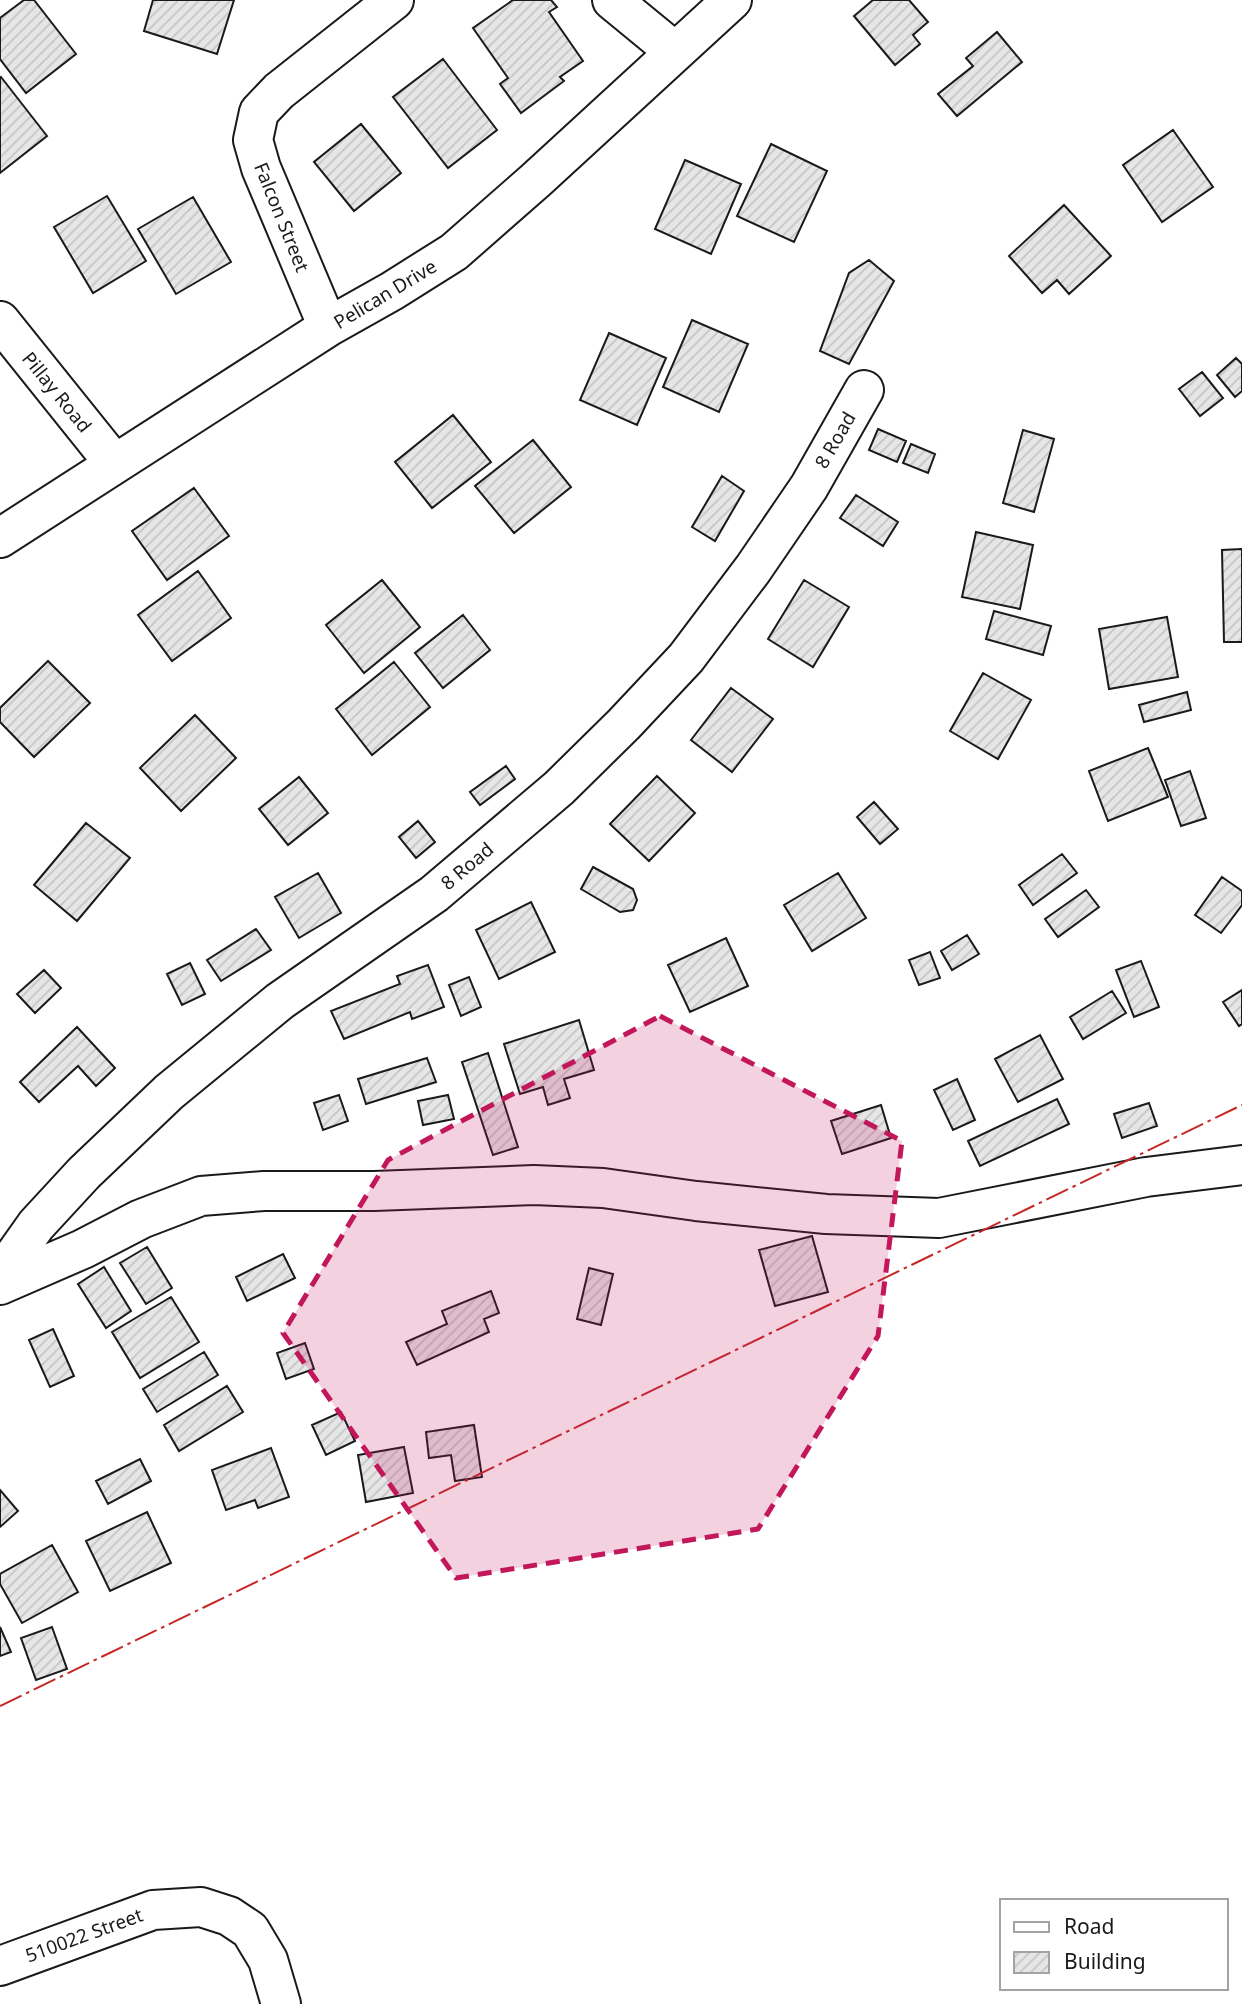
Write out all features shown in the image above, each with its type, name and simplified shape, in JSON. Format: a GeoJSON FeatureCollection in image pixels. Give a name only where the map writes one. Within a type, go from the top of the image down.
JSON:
{"type":"FeatureCollection","features":[{"type":"Feature","properties":{"kind":"street","name":"Falcon Street"},"geometry":{"type":"LineString","coordinates":[[328,327],[261,168],[253,140],[259,112],[279,92],[394,0]]}},
{"type":"Feature","properties":{"kind":"street"},"geometry":{"type":"LineString","coordinates":[[612,0],[674,51]]}},
{"type":"Feature","properties":{"kind":"street","name":"Pelican Drive"},"geometry":{"type":"LineString","coordinates":[[0,538],[328,327],[454,252],[732,0]]}},
{"type":"Feature","properties":{"kind":"street","name":"Pillay Road"},"geometry":{"type":"LineString","coordinates":[[0,321],[114,463]]}},
{"type":"Feature","properties":{"kind":"street","name":"8 Road"},"geometry":{"type":"LineString","coordinates":[[0,1276],[36,1225],[84,1173],[169,1092],[280,1001],[434,894],[559,788],[624,724],[686,659],[753,569],[809,487],[864,390]]}},
{"type":"Feature","properties":{"kind":"street"},"geometry":{"type":"LineString","coordinates":[[0,1285],[83,1249],[141,1219],[201,1196],[264,1191],[374,1191],[534,1185],[603,1188],[696,1202],[826,1214],[939,1218],[1146,1177],[1242,1165]]}},
{"type":"Feature","properties":{"kind":"street","name":"510022 Street"},"geometry":{"type":"LineString","coordinates":[[0,1966],[153,1910],[201,1907],[229,1916],[250,1930],[268,1960],[282,2004]]}},
{"type":"Feature","properties":{"kind":"highlighted area"},"geometry":{"type":"Polygon","coordinates":[[[660,1016],[902,1141],[878,1336],[758,1529],[456,1578],[283,1333],[388,1160],[660,1016]]]}},
{"type":"Feature","properties":{"kind":"building"},"geometry":{"type":"Polygon","coordinates":[[[24,0],[34,0],[76,54],[26,93],[0,59],[0,18],[24,0]]]}},
{"type":"Feature","properties":{"kind":"building"},"geometry":{"type":"Polygon","coordinates":[[[153,0],[234,0],[217,54],[144,31],[153,0]]]}},
{"type":"Feature","properties":{"kind":"building"},"geometry":{"type":"Polygon","coordinates":[[[513,0],[551,0],[557,7],[549,12],[583,61],[560,77],[564,81],[521,113],[500,84],[508,78],[473,28],[513,0]]]}},
{"type":"Feature","properties":{"kind":"building"},"geometry":{"type":"Polygon","coordinates":[[[873,0],[909,0],[928,22],[913,35],[920,44],[895,65],[854,16],[873,0]]]}},
{"type":"Feature","properties":{"kind":"building"},"geometry":{"type":"Polygon","coordinates":[[[997,32],[1022,62],[957,116],[938,94],[973,66],[966,58],[997,32]]]}},
{"type":"Feature","properties":{"kind":"building"},"geometry":{"type":"Polygon","coordinates":[[[443,59],[497,130],[448,168],[393,97],[443,59]]]}},
{"type":"Feature","properties":{"kind":"building"},"geometry":{"type":"Polygon","coordinates":[[[0,78],[47,136],[0,173],[0,78]]]}},
{"type":"Feature","properties":{"kind":"building"},"geometry":{"type":"Polygon","coordinates":[[[361,124],[401,173],[354,211],[314,162],[361,124]]]}},
{"type":"Feature","properties":{"kind":"building"},"geometry":{"type":"Polygon","coordinates":[[[1173,130],[1213,187],[1162,222],[1123,165],[1173,130]]]}},
{"type":"Feature","properties":{"kind":"building"},"geometry":{"type":"Polygon","coordinates":[[[771,144],[827,171],[794,242],[737,216],[771,144]]]}},
{"type":"Feature","properties":{"kind":"building"},"geometry":{"type":"Polygon","coordinates":[[[685,160],[741,184],[711,254],[655,229],[685,160]]]}},
{"type":"Feature","properties":{"kind":"building"},"geometry":{"type":"Polygon","coordinates":[[[107,196],[146,261],[93,293],[54,227],[107,196]]]}},
{"type":"Feature","properties":{"kind":"building"},"geometry":{"type":"Polygon","coordinates":[[[193,197],[231,262],[176,294],[138,229],[193,197]]]}},
{"type":"Feature","properties":{"kind":"building"},"geometry":{"type":"Polygon","coordinates":[[[1064,205],[1111,256],[1069,294],[1057,280],[1042,293],[1009,256],[1064,205]]]}},
{"type":"Feature","properties":{"kind":"building"},"geometry":{"type":"Polygon","coordinates":[[[869,260],[894,281],[849,364],[820,351],[849,273],[869,260]]]}},
{"type":"Feature","properties":{"kind":"building"},"geometry":{"type":"Polygon","coordinates":[[[692,320],[748,344],[719,412],[663,387],[692,320]]]}},
{"type":"Feature","properties":{"kind":"building"},"geometry":{"type":"Polygon","coordinates":[[[609,333],[666,358],[637,425],[580,400],[609,333]]]}},
{"type":"Feature","properties":{"kind":"building"},"geometry":{"type":"Polygon","coordinates":[[[1236,358],[1242,364],[1242,391],[1235,397],[1217,375],[1236,358]]]}},
{"type":"Feature","properties":{"kind":"building"},"geometry":{"type":"Polygon","coordinates":[[[1202,372],[1223,398],[1200,416],[1179,389],[1202,372]]]}},
{"type":"Feature","properties":{"kind":"building"},"geometry":{"type":"Polygon","coordinates":[[[453,415],[491,462],[432,508],[395,462],[453,415]]]}},
{"type":"Feature","properties":{"kind":"building"},"geometry":{"type":"Polygon","coordinates":[[[878,429],[906,441],[897,462],[869,450],[878,429]]]}},
{"type":"Feature","properties":{"kind":"building"},"geometry":{"type":"Polygon","coordinates":[[[1023,430],[1054,439],[1034,512],[1003,503],[1023,430]]]}},
{"type":"Feature","properties":{"kind":"building"},"geometry":{"type":"Polygon","coordinates":[[[533,440],[571,487],[514,533],[475,486],[533,440]]]}},
{"type":"Feature","properties":{"kind":"building"},"geometry":{"type":"Polygon","coordinates":[[[911,444],[935,454],[928,473],[903,463],[911,444]]]}},
{"type":"Feature","properties":{"kind":"building"},"geometry":{"type":"Polygon","coordinates":[[[722,476],[744,491],[715,541],[692,527],[722,476]]]}},
{"type":"Feature","properties":{"kind":"building"},"geometry":{"type":"Polygon","coordinates":[[[194,488],[229,536],[167,580],[132,531],[194,488]]]}},
{"type":"Feature","properties":{"kind":"building"},"geometry":{"type":"Polygon","coordinates":[[[856,495],[898,522],[883,546],[840,518],[856,495]]]}},
{"type":"Feature","properties":{"kind":"building"},"geometry":{"type":"Polygon","coordinates":[[[976,532],[1033,545],[1020,609],[962,597],[976,532]]]}},
{"type":"Feature","properties":{"kind":"building"},"geometry":{"type":"Polygon","coordinates":[[[1242,549],[1242,642],[1224,642],[1222,550],[1242,549]]]}},
{"type":"Feature","properties":{"kind":"building"},"geometry":{"type":"Polygon","coordinates":[[[198,571],[231,618],[172,661],[138,615],[198,571]]]}},
{"type":"Feature","properties":{"kind":"building"},"geometry":{"type":"Polygon","coordinates":[[[382,580],[420,627],[364,673],[326,625],[382,580]]]}},
{"type":"Feature","properties":{"kind":"building"},"geometry":{"type":"Polygon","coordinates":[[[804,580],[849,607],[813,667],[768,639],[804,580]]]}},
{"type":"Feature","properties":{"kind":"building"},"geometry":{"type":"Polygon","coordinates":[[[994,611],[1051,626],[1043,655],[986,639],[994,611]]]}},
{"type":"Feature","properties":{"kind":"building"},"geometry":{"type":"Polygon","coordinates":[[[463,615],[490,650],[443,688],[415,653],[463,615]]]}},
{"type":"Feature","properties":{"kind":"building"},"geometry":{"type":"Polygon","coordinates":[[[1167,617],[1178,677],[1109,689],[1099,629],[1167,617]]]}},
{"type":"Feature","properties":{"kind":"building"},"geometry":{"type":"Polygon","coordinates":[[[48,661],[90,703],[34,757],[0,722],[0,708],[48,661]]]}},
{"type":"Feature","properties":{"kind":"building"},"geometry":{"type":"Polygon","coordinates":[[[394,662],[430,707],[372,755],[336,709],[394,662]]]}},
{"type":"Feature","properties":{"kind":"building"},"geometry":{"type":"Polygon","coordinates":[[[983,673],[1031,700],[998,759],[950,731],[983,673]]]}},
{"type":"Feature","properties":{"kind":"building"},"geometry":{"type":"Polygon","coordinates":[[[731,688],[773,719],[732,772],[691,740],[731,688]]]}},
{"type":"Feature","properties":{"kind":"building"},"geometry":{"type":"Polygon","coordinates":[[[1187,692],[1191,710],[1144,722],[1139,705],[1187,692]]]}},
{"type":"Feature","properties":{"kind":"building"},"geometry":{"type":"Polygon","coordinates":[[[195,715],[236,758],[181,811],[140,768],[195,715]]]}},
{"type":"Feature","properties":{"kind":"building"},"geometry":{"type":"Polygon","coordinates":[[[1148,748],[1168,797],[1108,821],[1089,771],[1148,748]]]}},
{"type":"Feature","properties":{"kind":"building"},"geometry":{"type":"Polygon","coordinates":[[[506,766],[515,779],[480,805],[470,792],[506,766]]]}},
{"type":"Feature","properties":{"kind":"building"},"geometry":{"type":"Polygon","coordinates":[[[1190,771],[1206,818],[1181,826],[1165,780],[1190,771]]]}},
{"type":"Feature","properties":{"kind":"building"},"geometry":{"type":"Polygon","coordinates":[[[657,776],[695,813],[649,861],[610,824],[657,776]]]}},
{"type":"Feature","properties":{"kind":"building"},"geometry":{"type":"Polygon","coordinates":[[[299,777],[328,813],[288,845],[259,809],[299,777]]]}},
{"type":"Feature","properties":{"kind":"building"},"geometry":{"type":"Polygon","coordinates":[[[874,802],[898,829],[880,844],[857,817],[874,802]]]}},
{"type":"Feature","properties":{"kind":"building"},"geometry":{"type":"Polygon","coordinates":[[[418,821],[435,842],[416,858],[399,837],[418,821]]]}},
{"type":"Feature","properties":{"kind":"building"},"geometry":{"type":"Polygon","coordinates":[[[86,823],[130,858],[77,921],[34,885],[86,823]]]}},
{"type":"Feature","properties":{"kind":"building"},"geometry":{"type":"Polygon","coordinates":[[[1062,854],[1077,873],[1033,905],[1019,885],[1062,854]]]}},
{"type":"Feature","properties":{"kind":"building"},"geometry":{"type":"Polygon","coordinates":[[[593,867],[633,889],[637,900],[633,910],[620,912],[581,889],[593,867]]]}},
{"type":"Feature","properties":{"kind":"building"},"geometry":{"type":"Polygon","coordinates":[[[318,873],[341,913],[299,938],[275,897],[318,873]]]}},
{"type":"Feature","properties":{"kind":"building"},"geometry":{"type":"Polygon","coordinates":[[[838,873],[866,918],[812,951],[784,905],[838,873]]]}},
{"type":"Feature","properties":{"kind":"building"},"geometry":{"type":"Polygon","coordinates":[[[1222,877],[1242,891],[1242,905],[1221,933],[1195,915],[1222,877]]]}},
{"type":"Feature","properties":{"kind":"building"},"geometry":{"type":"Polygon","coordinates":[[[1086,890],[1099,907],[1058,937],[1045,919],[1086,890]]]}},
{"type":"Feature","properties":{"kind":"building"},"geometry":{"type":"Polygon","coordinates":[[[531,902],[555,952],[499,979],[476,930],[531,902]]]}},
{"type":"Feature","properties":{"kind":"building"},"geometry":{"type":"Polygon","coordinates":[[[256,929],[271,950],[221,981],[207,960],[256,929]]]}},
{"type":"Feature","properties":{"kind":"building"},"geometry":{"type":"Polygon","coordinates":[[[967,935],[979,954],[952,970],[941,951],[967,935]]]}},
{"type":"Feature","properties":{"kind":"building"},"geometry":{"type":"Polygon","coordinates":[[[726,938],[748,986],[690,1012],[668,965],[726,938]]]}},
{"type":"Feature","properties":{"kind":"building"},"geometry":{"type":"Polygon","coordinates":[[[930,952],[940,978],[919,985],[909,960],[930,952]]]}},
{"type":"Feature","properties":{"kind":"building"},"geometry":{"type":"Polygon","coordinates":[[[1141,961],[1159,1007],[1134,1017],[1116,970],[1141,961]]]}},
{"type":"Feature","properties":{"kind":"building"},"geometry":{"type":"Polygon","coordinates":[[[190,963],[205,994],[182,1005],[167,974],[190,963]]]}},
{"type":"Feature","properties":{"kind":"building"},"geometry":{"type":"Polygon","coordinates":[[[428,965],[444,1007],[412,1019],[410,1012],[344,1039],[331,1011],[400,984],[397,976],[428,965]]]}},
{"type":"Feature","properties":{"kind":"building"},"geometry":{"type":"Polygon","coordinates":[[[44,970],[61,988],[35,1013],[17,994],[44,970]]]}},
{"type":"Feature","properties":{"kind":"building"},"geometry":{"type":"Polygon","coordinates":[[[469,977],[481,1007],[461,1016],[449,985],[469,977]]]}},
{"type":"Feature","properties":{"kind":"building"},"geometry":{"type":"Polygon","coordinates":[[[1242,990],[1242,1024],[1239,1026],[1223,1002],[1242,990]]]}},
{"type":"Feature","properties":{"kind":"building"},"geometry":{"type":"Polygon","coordinates":[[[1112,991],[1126,1013],[1083,1039],[1070,1017],[1112,991]]]}},
{"type":"Feature","properties":{"kind":"building"},"geometry":{"type":"Polygon","coordinates":[[[579,1020],[594,1070],[564,1079],[570,1098],[548,1105],[543,1087],[520,1094],[504,1044],[579,1020]]]}},
{"type":"Feature","properties":{"kind":"building"},"geometry":{"type":"Polygon","coordinates":[[[77,1027],[115,1068],[96,1086],[78,1066],[39,1102],[20,1082],[77,1027]]]}},
{"type":"Feature","properties":{"kind":"building"},"geometry":{"type":"Polygon","coordinates":[[[1040,1035],[1063,1079],[1018,1102],[995,1059],[1040,1035]]]}},
{"type":"Feature","properties":{"kind":"building"},"geometry":{"type":"Polygon","coordinates":[[[488,1053],[518,1147],[493,1155],[462,1062],[488,1053]]]}},
{"type":"Feature","properties":{"kind":"building"},"geometry":{"type":"Polygon","coordinates":[[[427,1058],[436,1082],[366,1104],[358,1079],[427,1058]]]}},
{"type":"Feature","properties":{"kind":"building"},"geometry":{"type":"Polygon","coordinates":[[[957,1079],[975,1120],[953,1130],[934,1090],[957,1079]]]}},
{"type":"Feature","properties":{"kind":"building"},"geometry":{"type":"Polygon","coordinates":[[[339,1095],[348,1121],[323,1130],[314,1103],[339,1095]]]}},
{"type":"Feature","properties":{"kind":"building"},"geometry":{"type":"Polygon","coordinates":[[[448,1095],[454,1119],[423,1125],[418,1101],[448,1095]]]}},
{"type":"Feature","properties":{"kind":"building"},"geometry":{"type":"Polygon","coordinates":[[[1057,1099],[1069,1124],[980,1166],[968,1141],[1057,1099]]]}},
{"type":"Feature","properties":{"kind":"building"},"geometry":{"type":"Polygon","coordinates":[[[1149,1103],[1157,1126],[1122,1138],[1114,1114],[1149,1103]]]}},
{"type":"Feature","properties":{"kind":"building"},"geometry":{"type":"Polygon","coordinates":[[[881,1105],[891,1138],[842,1154],[831,1121],[881,1105]]]}},
{"type":"Feature","properties":{"kind":"building"},"geometry":{"type":"Polygon","coordinates":[[[812,1236],[828,1292],[775,1306],[759,1250],[812,1236]]]}},
{"type":"Feature","properties":{"kind":"building"},"geometry":{"type":"Polygon","coordinates":[[[147,1247],[172,1288],[146,1304],[120,1263],[147,1247]]]}},
{"type":"Feature","properties":{"kind":"building"},"geometry":{"type":"Polygon","coordinates":[[[283,1254],[295,1278],[247,1301],[236,1277],[283,1254]]]}},
{"type":"Feature","properties":{"kind":"building"},"geometry":{"type":"Polygon","coordinates":[[[104,1267],[131,1311],[106,1328],[78,1284],[104,1267]]]}},
{"type":"Feature","properties":{"kind":"building"},"geometry":{"type":"Polygon","coordinates":[[[589,1268],[613,1274],[601,1325],[577,1319],[589,1268]]]}},
{"type":"Feature","properties":{"kind":"building"},"geometry":{"type":"Polygon","coordinates":[[[491,1291],[499,1313],[484,1319],[489,1332],[417,1365],[406,1342],[447,1324],[442,1311],[491,1291]]]}},
{"type":"Feature","properties":{"kind":"building"},"geometry":{"type":"Polygon","coordinates":[[[171,1297],[199,1342],[140,1378],[112,1332],[171,1297]]]}},
{"type":"Feature","properties":{"kind":"building"},"geometry":{"type":"Polygon","coordinates":[[[53,1329],[74,1376],[50,1387],[29,1340],[53,1329]]]}},
{"type":"Feature","properties":{"kind":"building"},"geometry":{"type":"Polygon","coordinates":[[[305,1343],[314,1369],[286,1379],[277,1353],[305,1343]]]}},
{"type":"Feature","properties":{"kind":"building"},"geometry":{"type":"Polygon","coordinates":[[[204,1352],[218,1375],[157,1412],[143,1389],[204,1352]]]}},
{"type":"Feature","properties":{"kind":"building"},"geometry":{"type":"Polygon","coordinates":[[[227,1386],[243,1412],[179,1451],[164,1425],[227,1386]]]}},
{"type":"Feature","properties":{"kind":"building"},"geometry":{"type":"Polygon","coordinates":[[[341,1412],[355,1441],[326,1455],[312,1425],[341,1412]]]}},
{"type":"Feature","properties":{"kind":"building"},"geometry":{"type":"Polygon","coordinates":[[[474,1425],[482,1477],[455,1481],[451,1455],[429,1458],[426,1432],[474,1425]]]}},
{"type":"Feature","properties":{"kind":"building"},"geometry":{"type":"Polygon","coordinates":[[[404,1447],[413,1493],[366,1502],[358,1455],[404,1447]]]}},
{"type":"Feature","properties":{"kind":"building"},"geometry":{"type":"Polygon","coordinates":[[[271,1448],[289,1497],[258,1508],[255,1500],[226,1510],[212,1470],[271,1448]]]}},
{"type":"Feature","properties":{"kind":"building"},"geometry":{"type":"Polygon","coordinates":[[[140,1459],[151,1481],[108,1504],[96,1481],[140,1459]]]}},
{"type":"Feature","properties":{"kind":"building"},"geometry":{"type":"Polygon","coordinates":[[[0,1490],[18,1511],[0,1527],[0,1490]]]}},
{"type":"Feature","properties":{"kind":"building"},"geometry":{"type":"Polygon","coordinates":[[[147,1512],[171,1563],[110,1591],[86,1541],[147,1512]]]}},
{"type":"Feature","properties":{"kind":"building"},"geometry":{"type":"Polygon","coordinates":[[[52,1545],[78,1592],[22,1623],[0,1584],[0,1574],[52,1545]]]}},
{"type":"Feature","properties":{"kind":"building"},"geometry":{"type":"Polygon","coordinates":[[[0,1627],[11,1652],[0,1656],[0,1627]]]}},
{"type":"Feature","properties":{"kind":"building"},"geometry":{"type":"Polygon","coordinates":[[[52,1627],[67,1669],[36,1680],[21,1638],[52,1627]]]}},
{"type":"Feature","properties":{"kind":"power"},"geometry":{"type":"LineString","coordinates":[[0,1706],[1242,1105]]}}]}
